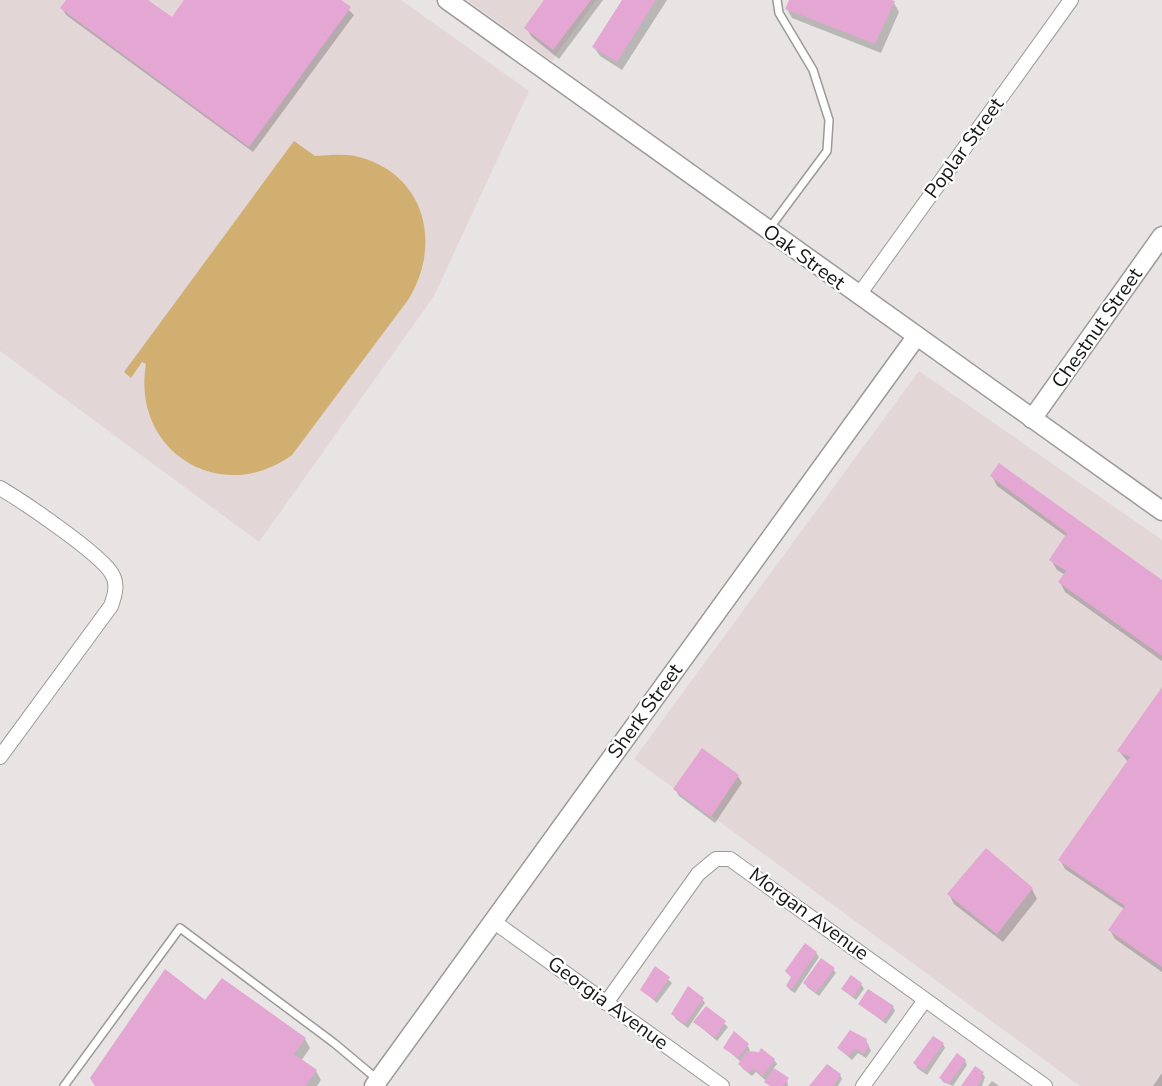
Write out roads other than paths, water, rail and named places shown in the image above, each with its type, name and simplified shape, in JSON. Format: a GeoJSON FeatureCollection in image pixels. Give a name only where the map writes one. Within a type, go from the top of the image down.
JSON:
{"type":"FeatureCollection","features":[{"type":"Feature","properties":{"kind":"street","name":"Oak Street"},"geometry":{"type":"LineString","coordinates":[[447,0],[858,296],[1162,511]]}},
{"type":"Feature","properties":{"kind":"street","name":"Poplar Street"},"geometry":{"type":"LineString","coordinates":[[858,296],[1071,0]]}},
{"type":"Feature","properties":{"kind":"street","name":"Chestnut Street"},"geometry":{"type":"LineString","coordinates":[[1032,419],[1162,236]]}},
{"type":"Feature","properties":{"kind":"street","name":"Sherk Street"},"geometry":{"type":"LineString","coordinates":[[380,1084],[493,921],[916,337]]}},
{"type":"Feature","properties":{"kind":"street"},"geometry":{"type":"LineString","coordinates":[[0,488],[96,556],[113,576],[115,586],[111,606],[0,758]]}},
{"type":"Feature","properties":{"kind":"street","name":"Morgan Avenue"},"geometry":{"type":"LineString","coordinates":[[606,1003],[707,863],[716,859],[730,859],[1045,1086]]}},
{"type":"Feature","properties":{"kind":"street","name":"Georgia Avenue"},"geometry":{"type":"LineString","coordinates":[[493,921],[722,1086]]}},
{"type":"Feature","properties":{"kind":"street"},"geometry":{"type":"LineString","coordinates":[[863,1086],[925,1000]]}},
{"type":"Feature","properties":{"kind":"lane"},"geometry":{"type":"LineString","coordinates":[[768,231],[827,151],[829,120],[813,70],[779,13],[777,0]]}},
{"type":"Feature","properties":{"kind":"lane"},"geometry":{"type":"LineString","coordinates":[[64,1086],[180,928],[325,1036],[380,1084]]}}]}
